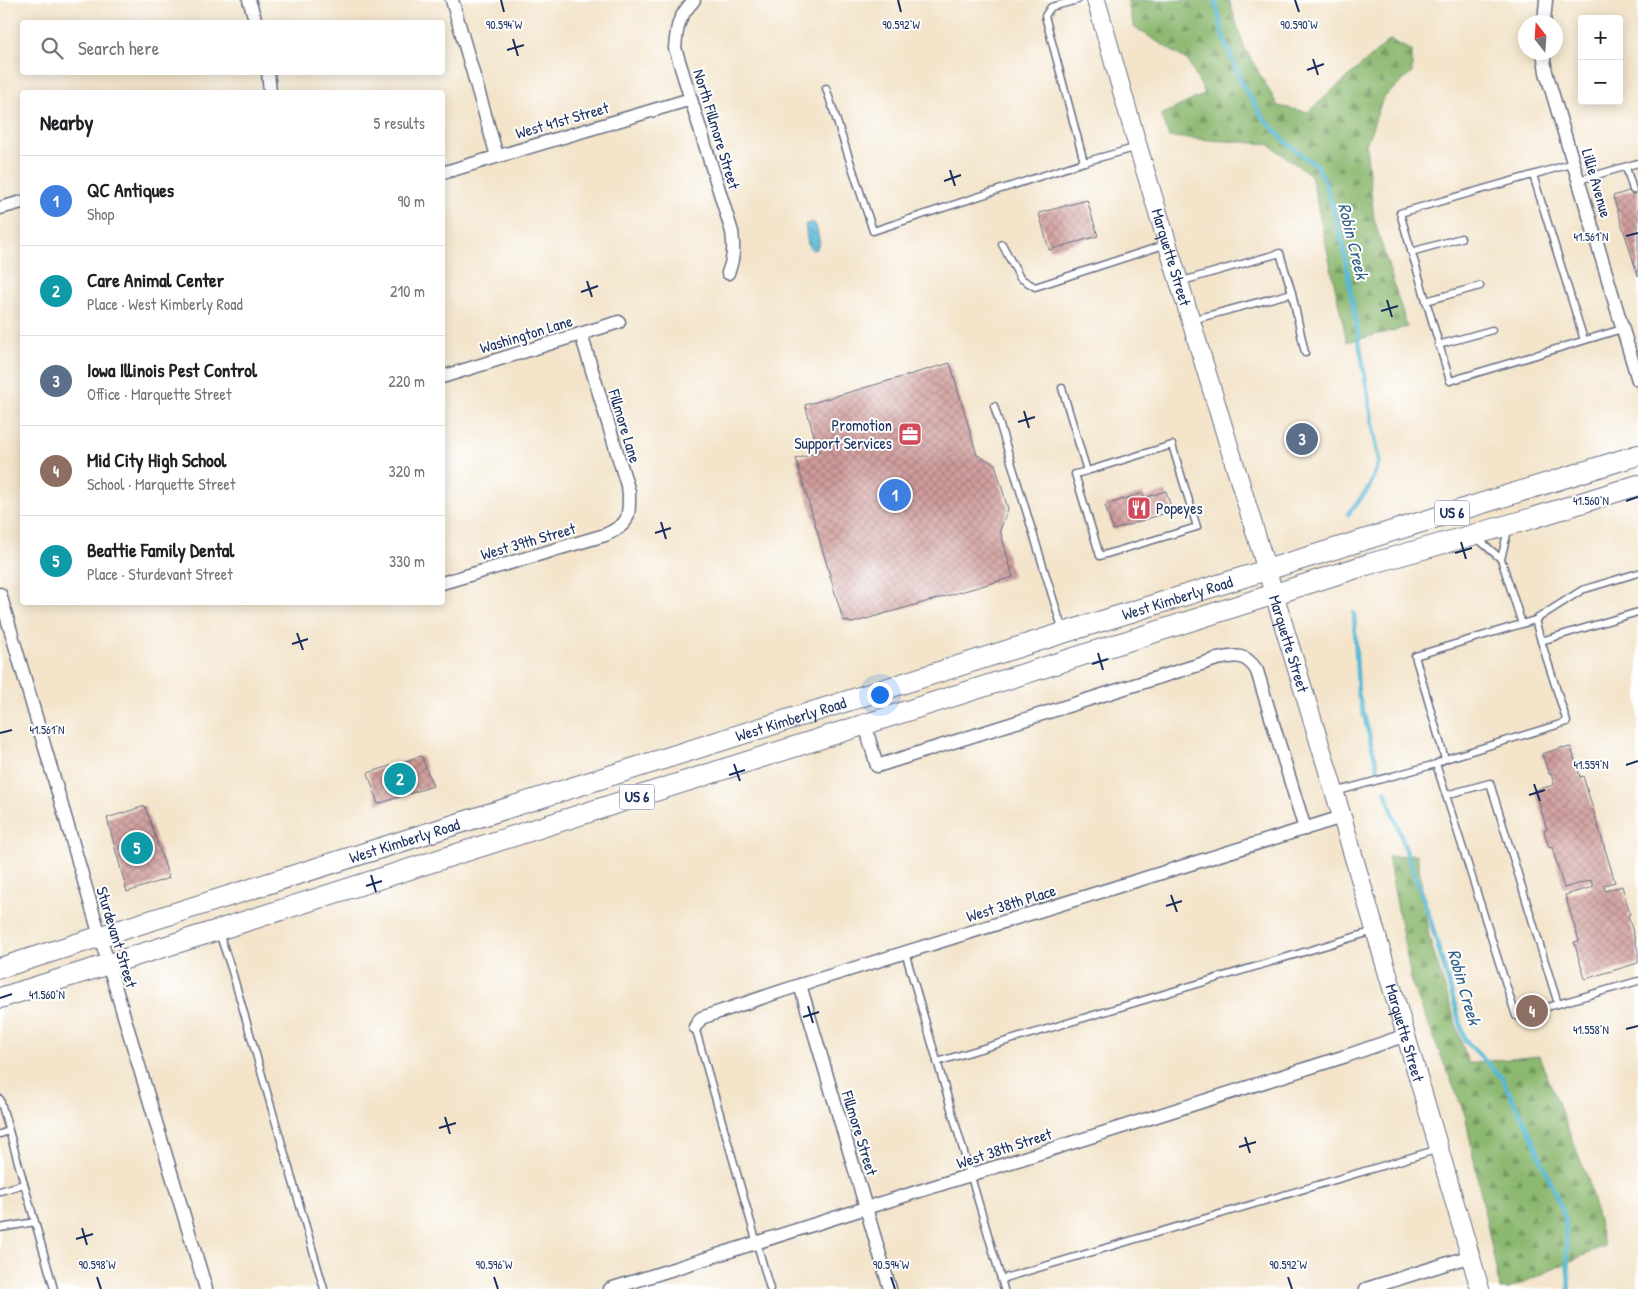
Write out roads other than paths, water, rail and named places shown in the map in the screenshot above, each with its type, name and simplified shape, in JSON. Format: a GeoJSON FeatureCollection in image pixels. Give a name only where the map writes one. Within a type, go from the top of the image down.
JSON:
{"type":"FeatureCollection","features":[{"type":"Feature","properties":{"kind":"main road","name":"Marquette Street"},"geometry":{"type":"LineString","coordinates":[[1096,0],[1138,147],[1342,817],[1480,1289]]}},
{"type":"Feature","properties":{"kind":"main road","name":"West Kimberly Road"},"geometry":{"type":"LineString","coordinates":[[0,968],[1063,632],[1638,455]]}},
{"type":"Feature","properties":{"kind":"main road","name":"West Kimberly Road"},"geometry":{"type":"LineString","coordinates":[[0,998],[1366,565],[1638,486]]}},
{"type":"Feature","properties":{"kind":"street"},"geometry":{"type":"LineString","coordinates":[[249,0],[255,20]]}},
{"type":"Feature","properties":{"kind":"street"},"geometry":{"type":"LineString","coordinates":[[452,0],[497,156]]}},
{"type":"Feature","properties":{"kind":"street","name":"North Fillmore Street"},"geometry":{"type":"LineString","coordinates":[[694,0],[684,11],[676,26],[675,48],[732,232],[733,260],[728,272]]}},
{"type":"Feature","properties":{"kind":"street"},"geometry":{"type":"LineString","coordinates":[[1545,15],[1546,0]]}},
{"type":"Feature","properties":{"kind":"street","name":"Lillie Avenue"},"geometry":{"type":"LineString","coordinates":[[1544,60],[1546,72],[1638,380]]}},
{"type":"Feature","properties":{"kind":"street"},"geometry":{"type":"LineString","coordinates":[[268,75],[270,90]]}},
{"type":"Feature","properties":{"kind":"street","name":"West 41st Street"},"geometry":{"type":"LineString","coordinates":[[445,172],[691,99]]}},
{"type":"Feature","properties":{"kind":"street"},"geometry":{"type":"LineString","coordinates":[[0,208],[20,203]]}},
{"type":"Feature","properties":{"kind":"street","name":"Washington Lane"},"geometry":{"type":"LineString","coordinates":[[445,376],[619,322]]}},
{"type":"Feature","properties":{"kind":"street","name":"Fillmore Lane"},"geometry":{"type":"LineString","coordinates":[[580,334],[628,492],[629,512],[622,527]]}},
{"type":"Feature","properties":{"kind":"street","name":"West 39th Street"},"geometry":{"type":"LineString","coordinates":[[445,582],[605,536],[622,527]]}},
{"type":"Feature","properties":{"kind":"street","name":"Sturdevant Street"},"geometry":{"type":"LineString","coordinates":[[0,594],[108,964],[206,1289]]}},
{"type":"Feature","properties":{"kind":"street","name":"West Kimberly Road"},"geometry":{"type":"LineString","coordinates":[[865,725],[878,766],[1217,659],[1233,656],[1244,657],[1252,663],[1257,671],[1305,829]]}},
{"type":"Feature","properties":{"kind":"street","name":"West 38th Place"},"geometry":{"type":"LineString","coordinates":[[695,1027],[701,1018],[800,985],[1342,817]]}},
{"type":"Feature","properties":{"kind":"street","name":"Fillmore Street"},"geometry":{"type":"LineString","coordinates":[[800,985],[890,1289]]}},
{"type":"Feature","properties":{"kind":"street","name":"West 38th Street"},"geometry":{"type":"LineString","coordinates":[[610,1289],[757,1244],[1346,1056],[1406,1035]]}},
{"type":"Feature","properties":{"kind":"street"},"geometry":{"type":"LineString","coordinates":[[1366,1289],[1470,1256]]}},
{"type":"Feature","properties":{"kind":"lane"},"geometry":{"type":"LineString","coordinates":[[1078,0],[1051,7],[1045,16],[1084,162]]}},
{"type":"Feature","properties":{"kind":"lane"},"geometry":{"type":"LineString","coordinates":[[826,88],[873,231],[1084,162],[1138,147]]}},
{"type":"Feature","properties":{"kind":"lane"},"geometry":{"type":"LineString","coordinates":[[1574,163],[1400,213],[1438,345],[1450,380],[1622,328]]}},
{"type":"Feature","properties":{"kind":"lane"},"geometry":{"type":"LineString","coordinates":[[1579,180],[1638,163]]}},
{"type":"Feature","properties":{"kind":"lane"},"geometry":{"type":"LineString","coordinates":[[1626,167],[1633,190]]}},
{"type":"Feature","properties":{"kind":"lane"},"geometry":{"type":"LineString","coordinates":[[1533,175],[1584,340]]}},
{"type":"Feature","properties":{"kind":"lane"},"geometry":{"type":"LineString","coordinates":[[1411,252],[1461,238]]}},
{"type":"Feature","properties":{"kind":"lane"},"geometry":{"type":"LineString","coordinates":[[1002,244],[1020,278],[1035,287],[1168,244]]}},
{"type":"Feature","properties":{"kind":"lane"},"geometry":{"type":"LineString","coordinates":[[1179,282],[1280,253],[1292,293],[1305,353]]}},
{"type":"Feature","properties":{"kind":"lane"},"geometry":{"type":"LineString","coordinates":[[1426,301],[1480,286]]}},
{"type":"Feature","properties":{"kind":"lane"},"geometry":{"type":"LineString","coordinates":[[1191,321],[1292,293]]}},
{"type":"Feature","properties":{"kind":"lane"},"geometry":{"type":"LineString","coordinates":[[1438,345],[1492,330]]}},
{"type":"Feature","properties":{"kind":"lane"},"geometry":{"type":"LineString","coordinates":[[1062,388],[1087,471]]}},
{"type":"Feature","properties":{"kind":"lane"},"geometry":{"type":"LineString","coordinates":[[994,406],[1063,632]]}},
{"type":"Feature","properties":{"kind":"lane"},"geometry":{"type":"LineString","coordinates":[[1172,445],[1197,526],[1100,556],[1075,474],[1087,471],[1172,445]]}},
{"type":"Feature","properties":{"kind":"lane"},"geometry":{"type":"LineString","coordinates":[[1509,525],[1501,558],[1522,624]]}},
{"type":"Feature","properties":{"kind":"lane"},"geometry":{"type":"LineString","coordinates":[[1473,535],[1501,558]]}},
{"type":"Feature","properties":{"kind":"lane"},"geometry":{"type":"LineString","coordinates":[[1445,758],[1415,656],[1535,620],[1582,590],[1638,573]]}},
{"type":"Feature","properties":{"kind":"lane"},"geometry":{"type":"LineString","coordinates":[[1541,641],[1638,612]]}},
{"type":"Feature","properties":{"kind":"lane"},"geometry":{"type":"LineString","coordinates":[[1334,792],[1436,764],[1445,758],[1567,722],[1535,620]]}},
{"type":"Feature","properties":{"kind":"lane"},"geometry":{"type":"LineString","coordinates":[[1436,764],[1516,1016],[1638,981]]}},
{"type":"Feature","properties":{"kind":"lane"},"geometry":{"type":"LineString","coordinates":[[1446,796],[1490,784],[1558,1004]]}},
{"type":"Feature","properties":{"kind":"lane"},"geometry":{"type":"LineString","coordinates":[[218,930],[231,968],[324,1289]]}},
{"type":"Feature","properties":{"kind":"lane"},"geometry":{"type":"LineString","coordinates":[[938,1062],[1375,931]]}},
{"type":"Feature","properties":{"kind":"lane"},"geometry":{"type":"LineString","coordinates":[[905,952],[1004,1289]]}},
{"type":"Feature","properties":{"kind":"lane"},"geometry":{"type":"LineString","coordinates":[[695,1027],[770,1289]]}},
{"type":"Feature","properties":{"kind":"lane"},"geometry":{"type":"LineString","coordinates":[[0,1100],[54,1289]]}},
{"type":"Feature","properties":{"kind":"lane"},"geometry":{"type":"LineString","coordinates":[[0,1134],[9,1131]]}},
{"type":"Feature","properties":{"kind":"lane"},"geometry":{"type":"LineString","coordinates":[[1002,1279],[1439,1149]]}},
{"type":"Feature","properties":{"kind":"lane"},"geometry":{"type":"LineString","coordinates":[[0,1191],[24,1184]]}},
{"type":"Feature","properties":{"kind":"lane"},"geometry":{"type":"LineString","coordinates":[[0,1228],[35,1222]]}},
{"type":"Feature","properties":{"kind":"water"},"geometry":{"type":"Polygon","coordinates":[[[813,222],[816,225],[820,243],[817,249],[812,250],[808,245],[805,226],[813,222]]]}},
{"type":"Feature","properties":{"kind":"waterway","name":"Robin Creek"},"geometry":{"type":"LineString","coordinates":[[1215,0],[1224,39],[1242,84],[1261,115],[1288,144],[1318,167],[1326,185],[1343,245],[1379,461],[1369,488],[1348,514]]}},
{"type":"Feature","properties":{"kind":"waterway","name":"Robin Creek"},"geometry":{"type":"LineString","coordinates":[[1354,613],[1358,693],[1378,769]]}},
{"type":"Feature","properties":{"kind":"waterway","name":"Robin Creek"},"geometry":{"type":"LineString","coordinates":[[1385,791],[1429,915],[1465,1040],[1501,1077],[1528,1128],[1565,1217],[1569,1289]]}},
{"type":"Feature","properties":{"kind":"place","name":"Promotion Support Services"},"geometry":{"type":"Point","coordinates":[910,434]}},
{"type":"Feature","properties":{"kind":"place","name":"Iowa Illinois Pest Control"},"geometry":{"type":"Point","coordinates":[1302,439]}},
{"type":"Feature","properties":{"kind":"place","name":"QC Antiques"},"geometry":{"type":"Point","coordinates":[895,495]}},
{"type":"Feature","properties":{"kind":"place","name":"Popeyes"},"geometry":{"type":"Point","coordinates":[1139,508]}},
{"type":"Feature","properties":{"kind":"place","name":"Care Animal Center"},"geometry":{"type":"Point","coordinates":[400,779]}},
{"type":"Feature","properties":{"kind":"place","name":"Beattie Family Dental"},"geometry":{"type":"Point","coordinates":[137,848]}},
{"type":"Feature","properties":{"kind":"place","name":"Mid City High School"},"geometry":{"type":"Point","coordinates":[1532,1011]}}]}
